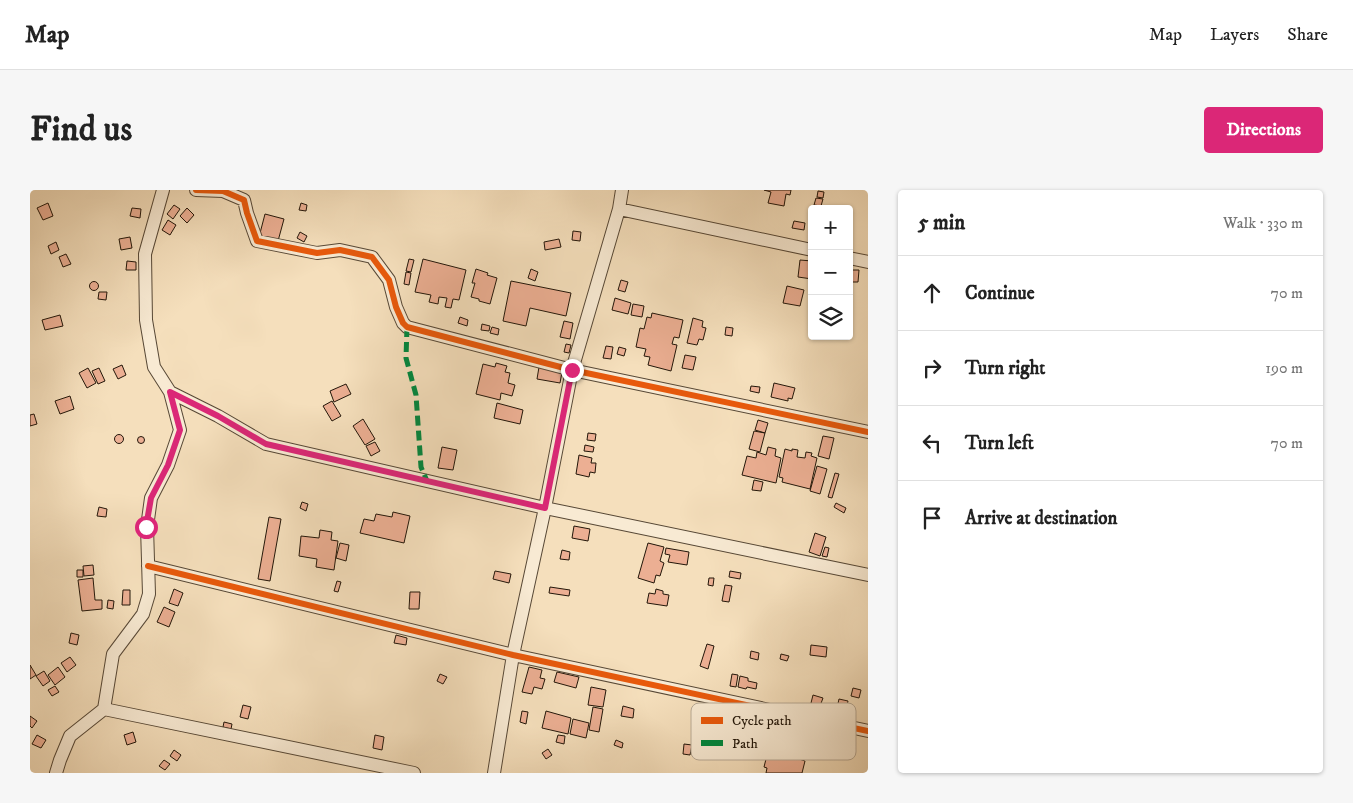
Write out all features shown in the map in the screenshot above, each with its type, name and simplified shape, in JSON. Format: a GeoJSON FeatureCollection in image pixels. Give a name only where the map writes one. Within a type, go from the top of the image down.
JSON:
{"type":"FeatureCollection","features":[{"type":"Feature","properties":{"kind":"street"},"geometry":{"type":"LineString","coordinates":[[56,773],[70,736],[104,709],[113,654],[142,614],[149,594],[146,527],[151,498],[168,465],[180,430],[170,392],[154,367],[146,320],[145,254],[163,190]]}},
{"type":"Feature","properties":{"kind":"street"},"geometry":{"type":"LineString","coordinates":[[196,190],[223,191],[244,200],[257,241],[317,253],[340,250],[372,257],[389,280],[396,307],[403,323],[407,327],[572,370],[868,432]]}},
{"type":"Feature","properties":{"kind":"street"},"geometry":{"type":"LineString","coordinates":[[494,773],[513,654],[545,508],[572,370],[619,209],[622,190]]}},
{"type":"Feature","properties":{"kind":"street"},"geometry":{"type":"LineString","coordinates":[[619,209],[808,249]]}},
{"type":"Feature","properties":{"kind":"street"},"geometry":{"type":"LineString","coordinates":[[853,259],[868,262]]}},
{"type":"Feature","properties":{"kind":"street"},"geometry":{"type":"LineString","coordinates":[[170,392],[218,416],[266,444],[545,508],[868,575]]}},
{"type":"Feature","properties":{"kind":"street"},"geometry":{"type":"LineString","coordinates":[[148,566],[513,654],[739,703]]}},
{"type":"Feature","properties":{"kind":"street"},"geometry":{"type":"LineString","coordinates":[[104,709],[414,773]]}},
{"type":"Feature","properties":{"kind":"building"},"geometry":{"type":"Polygon","coordinates":[[[764,190],[791,190],[790,195],[786,194],[784,206],[768,203],[771,192],[764,190]]]}},
{"type":"Feature","properties":{"kind":"building"},"geometry":{"type":"Polygon","coordinates":[[[818,191],[824,192],[823,198],[817,197],[818,191]]]}},
{"type":"Feature","properties":{"kind":"building"},"geometry":{"type":"Polygon","coordinates":[[[816,198],[823,199],[821,205],[814,205],[816,198]]]}},
{"type":"Feature","properties":{"kind":"building"},"geometry":{"type":"Polygon","coordinates":[[[48,203],[53,216],[43,220],[37,208],[48,203]]]}},
{"type":"Feature","properties":{"kind":"building"},"geometry":{"type":"Polygon","coordinates":[[[301,203],[307,205],[306,211],[299,210],[301,203]]]}},
{"type":"Feature","properties":{"kind":"building"},"geometry":{"type":"Polygon","coordinates":[[[174,205],[180,209],[173,219],[167,214],[174,205]]]}},
{"type":"Feature","properties":{"kind":"building"},"geometry":{"type":"Polygon","coordinates":[[[132,208],[141,209],[140,218],[130,216],[132,208]]]}},
{"type":"Feature","properties":{"kind":"building"},"geometry":{"type":"Polygon","coordinates":[[[187,208],[194,215],[187,223],[180,216],[187,208]]]}},
{"type":"Feature","properties":{"kind":"building"},"geometry":{"type":"Polygon","coordinates":[[[265,214],[284,219],[278,241],[259,237],[265,214]]]}},
{"type":"Feature","properties":{"kind":"building"},"geometry":{"type":"Polygon","coordinates":[[[168,220],[176,225],[170,235],[162,230],[168,220]]]}},
{"type":"Feature","properties":{"kind":"building"},"geometry":{"type":"Polygon","coordinates":[[[794,221],[805,223],[804,230],[792,228],[794,221]]]}},
{"type":"Feature","properties":{"kind":"building"},"geometry":{"type":"Polygon","coordinates":[[[573,231],[581,232],[580,241],[572,240],[573,231]]]}},
{"type":"Feature","properties":{"kind":"building"},"geometry":{"type":"Polygon","coordinates":[[[300,232],[307,236],[304,242],[297,238],[300,232]]]}},
{"type":"Feature","properties":{"kind":"building"},"geometry":{"type":"Polygon","coordinates":[[[130,237],[132,248],[121,250],[119,239],[130,237]]]}},
{"type":"Feature","properties":{"kind":"building"},"geometry":{"type":"Polygon","coordinates":[[[559,239],[561,247],[545,250],[544,242],[559,239]]]}},
{"type":"Feature","properties":{"kind":"building"},"geometry":{"type":"Polygon","coordinates":[[[56,242],[59,250],[51,254],[48,246],[56,242]]]}},
{"type":"Feature","properties":{"kind":"building"},"geometry":{"type":"Polygon","coordinates":[[[66,254],[71,264],[63,267],[59,257],[66,254]]]}},
{"type":"Feature","properties":{"kind":"building"},"geometry":{"type":"Polygon","coordinates":[[[409,259],[414,260],[411,272],[406,271],[409,259]]]}},
{"type":"Feature","properties":{"kind":"building"},"geometry":{"type":"Polygon","coordinates":[[[423,259],[466,270],[459,300],[453,299],[451,308],[445,307],[447,298],[439,297],[438,304],[429,302],[431,295],[415,292],[423,259]]]}},
{"type":"Feature","properties":{"kind":"building"},"geometry":{"type":"Polygon","coordinates":[[[800,260],[808,261],[808,278],[798,277],[800,260]]]}},
{"type":"Feature","properties":{"kind":"building"},"geometry":{"type":"Polygon","coordinates":[[[127,261],[136,262],[136,270],[126,270],[127,261]]]}},
{"type":"Feature","properties":{"kind":"building"},"geometry":{"type":"Polygon","coordinates":[[[476,269],[497,278],[490,304],[471,297],[476,269]]]}},
{"type":"Feature","properties":{"kind":"building"},"geometry":{"type":"Polygon","coordinates":[[[531,269],[538,272],[535,281],[528,278],[531,269]]]}},
{"type":"Feature","properties":{"kind":"building"},"geometry":{"type":"Polygon","coordinates":[[[853,270],[859,270],[858,282],[853,282],[853,270]]]}},
{"type":"Feature","properties":{"kind":"building"},"geometry":{"type":"Polygon","coordinates":[[[406,272],[411,273],[409,285],[404,284],[406,272]]]}},
{"type":"Feature","properties":{"kind":"building"},"geometry":{"type":"Polygon","coordinates":[[[621,280],[628,282],[625,292],[618,290],[621,280]]]}},
{"type":"Feature","properties":{"kind":"building"},"geometry":{"type":"Polygon","coordinates":[[[511,281],[571,293],[566,316],[530,308],[526,326],[503,321],[511,281]]]}},
{"type":"Feature","properties":{"kind":"building"},"geometry":{"type":"Polygon","coordinates":[[[94,282],[98,286],[94,290],[90,286],[94,282]]]}},
{"type":"Feature","properties":{"kind":"building"},"geometry":{"type":"Polygon","coordinates":[[[787,286],[804,290],[800,306],[783,303],[787,286]]]}},
{"type":"Feature","properties":{"kind":"building"},"geometry":{"type":"Polygon","coordinates":[[[99,292],[107,292],[106,300],[98,299],[99,292]]]}},
{"type":"Feature","properties":{"kind":"building"},"geometry":{"type":"Polygon","coordinates":[[[615,298],[631,303],[628,314],[612,310],[615,298]]]}},
{"type":"Feature","properties":{"kind":"building"},"geometry":{"type":"Polygon","coordinates":[[[633,304],[644,306],[642,317],[631,315],[633,304]]]}},
{"type":"Feature","properties":{"kind":"building"},"geometry":{"type":"Polygon","coordinates":[[[652,313],[683,320],[679,338],[674,337],[672,344],[677,345],[671,371],[648,365],[650,357],[644,356],[646,349],[636,347],[640,328],[644,329],[647,317],[651,318],[652,313]]]}},
{"type":"Feature","properties":{"kind":"building"},"geometry":{"type":"Polygon","coordinates":[[[60,315],[63,326],[45,330],[42,320],[60,315]]]}},
{"type":"Feature","properties":{"kind":"building"},"geometry":{"type":"Polygon","coordinates":[[[460,317],[468,320],[467,326],[458,323],[460,317]]]}},
{"type":"Feature","properties":{"kind":"building"},"geometry":{"type":"Polygon","coordinates":[[[693,318],[703,321],[702,327],[706,328],[703,340],[699,339],[697,345],[687,343],[693,318]]]}},
{"type":"Feature","properties":{"kind":"building"},"geometry":{"type":"Polygon","coordinates":[[[564,321],[573,323],[570,339],[560,337],[564,321]]]}},
{"type":"Feature","properties":{"kind":"building"},"geometry":{"type":"Polygon","coordinates":[[[482,324],[490,326],[489,331],[481,330],[482,324]]]}},
{"type":"Feature","properties":{"kind":"building"},"geometry":{"type":"Polygon","coordinates":[[[492,327],[499,329],[498,335],[490,333],[492,327]]]}},
{"type":"Feature","properties":{"kind":"building"},"geometry":{"type":"Polygon","coordinates":[[[726,327],[733,328],[732,336],[725,335],[726,327]]]}},
{"type":"Feature","properties":{"kind":"building"},"geometry":{"type":"Polygon","coordinates":[[[566,344],[571,345],[569,353],[564,352],[566,344]]]}},
{"type":"Feature","properties":{"kind":"building"},"geometry":{"type":"Polygon","coordinates":[[[606,346],[613,347],[611,359],[603,358],[606,346]]]}},
{"type":"Feature","properties":{"kind":"building"},"geometry":{"type":"Polygon","coordinates":[[[619,347],[626,349],[624,356],[617,354],[619,347]]]}},
{"type":"Feature","properties":{"kind":"building"},"geometry":{"type":"Polygon","coordinates":[[[685,355],[696,357],[693,370],[682,368],[685,355]]]}},
{"type":"Feature","properties":{"kind":"building"},"geometry":{"type":"Polygon","coordinates":[[[496,363],[507,366],[505,372],[510,373],[508,383],[515,385],[512,396],[501,393],[500,400],[476,394],[483,364],[495,367],[496,363]]]}},
{"type":"Feature","properties":{"kind":"building"},"geometry":{"type":"Polygon","coordinates":[[[122,365],[126,375],[118,379],[113,369],[122,365]]]}},
{"type":"Feature","properties":{"kind":"building"},"geometry":{"type":"Polygon","coordinates":[[[539,367],[562,372],[560,383],[537,379],[539,367]]]}},
{"type":"Feature","properties":{"kind":"building"},"geometry":{"type":"Polygon","coordinates":[[[88,368],[96,383],[87,388],[79,373],[88,368]]]}},
{"type":"Feature","properties":{"kind":"building"},"geometry":{"type":"Polygon","coordinates":[[[99,368],[105,381],[98,384],[92,371],[99,368]]]}},
{"type":"Feature","properties":{"kind":"building"},"geometry":{"type":"Polygon","coordinates":[[[774,383],[795,388],[792,399],[788,398],[788,401],[771,397],[774,383]]]}},
{"type":"Feature","properties":{"kind":"building"},"geometry":{"type":"Polygon","coordinates":[[[346,384],[351,394],[334,402],[330,391],[346,384]]]}},
{"type":"Feature","properties":{"kind":"building"},"geometry":{"type":"Polygon","coordinates":[[[751,386],[760,387],[759,393],[750,391],[751,386]]]}},
{"type":"Feature","properties":{"kind":"building"},"geometry":{"type":"Polygon","coordinates":[[[70,396],[74,409],[60,414],[55,401],[70,396]]]}},
{"type":"Feature","properties":{"kind":"building"},"geometry":{"type":"Polygon","coordinates":[[[332,401],[341,416],[332,421],[323,406],[332,401]]]}},
{"type":"Feature","properties":{"kind":"building"},"geometry":{"type":"Polygon","coordinates":[[[497,403],[523,410],[520,424],[494,418],[497,403]]]}},
{"type":"Feature","properties":{"kind":"building"},"geometry":{"type":"Polygon","coordinates":[[[34,414],[37,424],[30,426],[30,415],[34,414]]]}},
{"type":"Feature","properties":{"kind":"building"},"geometry":{"type":"Polygon","coordinates":[[[363,419],[375,439],[365,445],[353,426],[363,419]]]}},
{"type":"Feature","properties":{"kind":"building"},"geometry":{"type":"Polygon","coordinates":[[[758,420],[768,423],[765,433],[755,430],[758,420]]]}},
{"type":"Feature","properties":{"kind":"building"},"geometry":{"type":"Polygon","coordinates":[[[754,431],[765,433],[760,452],[749,449],[754,431]]]}},
{"type":"Feature","properties":{"kind":"building"},"geometry":{"type":"Polygon","coordinates":[[[588,433],[596,434],[595,441],[587,440],[588,433]]]}},
{"type":"Feature","properties":{"kind":"building"},"geometry":{"type":"Polygon","coordinates":[[[119,435],[123,439],[119,443],[115,439],[119,435]]]}},
{"type":"Feature","properties":{"kind":"building"},"geometry":{"type":"Polygon","coordinates":[[[141,436],[145,440],[141,444],[137,440],[141,436]]]}},
{"type":"Feature","properties":{"kind":"building"},"geometry":{"type":"Polygon","coordinates":[[[823,436],[834,438],[829,459],[818,456],[823,436]]]}},
{"type":"Feature","properties":{"kind":"building"},"geometry":{"type":"Polygon","coordinates":[[[375,442],[380,451],[371,456],[366,446],[375,442]]]}},
{"type":"Feature","properties":{"kind":"building"},"geometry":{"type":"Polygon","coordinates":[[[585,445],[594,447],[593,452],[584,451],[585,445]]]}},
{"type":"Feature","properties":{"kind":"building"},"geometry":{"type":"Polygon","coordinates":[[[442,447],[457,450],[453,470],[438,468],[442,447]]]}},
{"type":"Feature","properties":{"kind":"building"},"geometry":{"type":"Polygon","coordinates":[[[768,447],[776,449],[775,456],[781,458],[776,483],[742,475],[747,456],[756,458],[757,452],[766,455],[768,447]]]}},
{"type":"Feature","properties":{"kind":"building"},"geometry":{"type":"Polygon","coordinates":[[[785,449],[798,450],[797,457],[805,458],[806,452],[812,453],[811,456],[817,458],[810,489],[782,482],[783,478],[779,477],[785,449]]]}},
{"type":"Feature","properties":{"kind":"building"},"geometry":{"type":"Polygon","coordinates":[[[579,455],[592,458],[591,463],[596,463],[595,473],[590,472],[589,477],[576,474],[579,455]]]}},
{"type":"Feature","properties":{"kind":"building"},"geometry":{"type":"Polygon","coordinates":[[[817,466],[827,469],[820,494],[810,491],[817,466]]]}},
{"type":"Feature","properties":{"kind":"building"},"geometry":{"type":"Polygon","coordinates":[[[835,473],[839,474],[832,498],[828,497],[835,473]]]}},
{"type":"Feature","properties":{"kind":"building"},"geometry":{"type":"Polygon","coordinates":[[[754,480],[763,482],[761,491],[752,490],[754,480]]]}},
{"type":"Feature","properties":{"kind":"building"},"geometry":{"type":"Polygon","coordinates":[[[302,502],[308,504],[306,511],[300,508],[302,502]]]}},
{"type":"Feature","properties":{"kind":"building"},"geometry":{"type":"Polygon","coordinates":[[[836,503],[846,508],[844,513],[834,507],[836,503]]]}},
{"type":"Feature","properties":{"kind":"building"},"geometry":{"type":"Polygon","coordinates":[[[99,507],[107,509],[106,517],[97,516],[99,507]]]}},
{"type":"Feature","properties":{"kind":"building"},"geometry":{"type":"Polygon","coordinates":[[[393,512],[410,516],[404,543],[360,533],[364,519],[374,521],[376,514],[392,517],[393,512]]]}},
{"type":"Feature","properties":{"kind":"building"},"geometry":{"type":"Polygon","coordinates":[[[269,517],[281,519],[270,581],[258,579],[269,517]]]}},
{"type":"Feature","properties":{"kind":"building"},"geometry":{"type":"Polygon","coordinates":[[[574,526],[590,529],[588,541],[572,538],[574,526]]]}},
{"type":"Feature","properties":{"kind":"building"},"geometry":{"type":"Polygon","coordinates":[[[320,530],[332,532],[331,540],[338,541],[334,570],[316,567],[317,559],[299,556],[301,536],[319,538],[320,530]]]}},
{"type":"Feature","properties":{"kind":"building"},"geometry":{"type":"Polygon","coordinates":[[[815,533],[826,537],[820,556],[809,552],[815,533]]]}},
{"type":"Feature","properties":{"kind":"building"},"geometry":{"type":"Polygon","coordinates":[[[340,543],[349,545],[346,561],[336,558],[340,543]]]}},
{"type":"Feature","properties":{"kind":"building"},"geometry":{"type":"Polygon","coordinates":[[[648,543],[664,547],[660,561],[664,563],[660,576],[656,575],[654,583],[638,578],[648,543]]]}},
{"type":"Feature","properties":{"kind":"building"},"geometry":{"type":"Polygon","coordinates":[[[825,547],[829,548],[827,557],[822,556],[825,547]]]}},
{"type":"Feature","properties":{"kind":"building"},"geometry":{"type":"Polygon","coordinates":[[[666,548],[689,552],[687,565],[668,562],[670,555],[665,554],[666,548]]]}},
{"type":"Feature","properties":{"kind":"building"},"geometry":{"type":"Polygon","coordinates":[[[562,550],[570,552],[569,560],[560,559],[562,550]]]}},
{"type":"Feature","properties":{"kind":"building"},"geometry":{"type":"Polygon","coordinates":[[[93,565],[94,575],[84,576],[83,566],[93,565]]]}},
{"type":"Feature","properties":{"kind":"building"},"geometry":{"type":"Polygon","coordinates":[[[77,570],[83,570],[83,577],[77,577],[77,570]]]}},
{"type":"Feature","properties":{"kind":"building"},"geometry":{"type":"Polygon","coordinates":[[[495,571],[511,574],[509,583],[493,579],[495,571]]]}},
{"type":"Feature","properties":{"kind":"building"},"geometry":{"type":"Polygon","coordinates":[[[730,571],[741,573],[740,579],[729,577],[730,571]]]}},
{"type":"Feature","properties":{"kind":"building"},"geometry":{"type":"Polygon","coordinates":[[[93,578],[95,600],[102,600],[102,609],[82,611],[78,580],[93,578]]]}},
{"type":"Feature","properties":{"kind":"building"},"geometry":{"type":"Polygon","coordinates":[[[709,578],[714,578],[713,586],[708,585],[709,578]]]}},
{"type":"Feature","properties":{"kind":"building"},"geometry":{"type":"Polygon","coordinates":[[[337,581],[341,582],[338,592],[334,591],[337,581]]]}},
{"type":"Feature","properties":{"kind":"building"},"geometry":{"type":"Polygon","coordinates":[[[725,585],[732,586],[729,602],[722,601],[725,585]]]}},
{"type":"Feature","properties":{"kind":"building"},"geometry":{"type":"Polygon","coordinates":[[[550,587],[570,590],[569,596],[549,593],[550,587]]]}},
{"type":"Feature","properties":{"kind":"building"},"geometry":{"type":"Polygon","coordinates":[[[174,589],[183,593],[178,606],[169,603],[174,589]]]}},
{"type":"Feature","properties":{"kind":"building"},"geometry":{"type":"Polygon","coordinates":[[[656,589],[663,591],[663,594],[669,595],[667,606],[647,603],[649,593],[655,594],[656,589]]]}},
{"type":"Feature","properties":{"kind":"building"},"geometry":{"type":"Polygon","coordinates":[[[123,590],[130,590],[130,605],[122,605],[123,590]]]}},
{"type":"Feature","properties":{"kind":"building"},"geometry":{"type":"Polygon","coordinates":[[[410,592],[420,592],[419,609],[409,609],[410,592]]]}},
{"type":"Feature","properties":{"kind":"building"},"geometry":{"type":"Polygon","coordinates":[[[108,600],[114,601],[113,609],[107,608],[108,600]]]}},
{"type":"Feature","properties":{"kind":"building"},"geometry":{"type":"Polygon","coordinates":[[[164,607],[175,612],[169,627],[157,622],[164,607]]]}},
{"type":"Feature","properties":{"kind":"building"},"geometry":{"type":"Polygon","coordinates":[[[71,633],[79,635],[77,645],[69,643],[71,633]]]}},
{"type":"Feature","properties":{"kind":"building"},"geometry":{"type":"Polygon","coordinates":[[[396,635],[407,638],[406,645],[394,643],[396,635]]]}},
{"type":"Feature","properties":{"kind":"building"},"geometry":{"type":"Polygon","coordinates":[[[707,644],[714,646],[708,669],[700,666],[707,644]]]}},
{"type":"Feature","properties":{"kind":"building"},"geometry":{"type":"Polygon","coordinates":[[[811,645],[827,647],[826,657],[810,655],[811,645]]]}},
{"type":"Feature","properties":{"kind":"building"},"geometry":{"type":"Polygon","coordinates":[[[751,651],[759,653],[758,660],[750,658],[751,651]]]}},
{"type":"Feature","properties":{"kind":"building"},"geometry":{"type":"Polygon","coordinates":[[[781,654],[789,656],[787,661],[780,659],[781,654]]]}},
{"type":"Feature","properties":{"kind":"building"},"geometry":{"type":"Polygon","coordinates":[[[70,657],[76,665],[67,672],[61,663],[70,657]]]}},
{"type":"Feature","properties":{"kind":"building"},"geometry":{"type":"Polygon","coordinates":[[[30,665],[36,675],[30,679],[30,665]]]}},
{"type":"Feature","properties":{"kind":"building"},"geometry":{"type":"Polygon","coordinates":[[[58,667],[65,677],[55,685],[48,675],[58,667]]]}},
{"type":"Feature","properties":{"kind":"building"},"geometry":{"type":"Polygon","coordinates":[[[529,667],[542,670],[540,678],[545,679],[542,689],[534,687],[532,694],[522,692],[529,667]]]}},
{"type":"Feature","properties":{"kind":"building"},"geometry":{"type":"Polygon","coordinates":[[[44,671],[50,681],[43,686],[36,676],[44,671]]]}},
{"type":"Feature","properties":{"kind":"building"},"geometry":{"type":"Polygon","coordinates":[[[557,672],[579,677],[576,688],[554,682],[557,672]]]}},
{"type":"Feature","properties":{"kind":"building"},"geometry":{"type":"Polygon","coordinates":[[[440,674],[447,677],[443,684],[437,681],[440,674]]]}},
{"type":"Feature","properties":{"kind":"building"},"geometry":{"type":"Polygon","coordinates":[[[732,674],[738,675],[736,687],[730,686],[732,674]]]}},
{"type":"Feature","properties":{"kind":"building"},"geometry":{"type":"Polygon","coordinates":[[[740,676],[748,678],[748,681],[757,683],[756,689],[738,687],[740,676]]]}},
{"type":"Feature","properties":{"kind":"building"},"geometry":{"type":"Polygon","coordinates":[[[55,686],[59,692],[52,696],[48,690],[55,686]]]}},
{"type":"Feature","properties":{"kind":"building"},"geometry":{"type":"Polygon","coordinates":[[[591,687],[606,690],[603,707],[588,705],[591,687]]]}},
{"type":"Feature","properties":{"kind":"building"},"geometry":{"type":"Polygon","coordinates":[[[853,688],[861,690],[859,698],[851,696],[853,688]]]}},
{"type":"Feature","properties":{"kind":"building"},"geometry":{"type":"Polygon","coordinates":[[[813,695],[823,698],[821,703],[811,703],[813,695]]]}},
{"type":"Feature","properties":{"kind":"building"},"geometry":{"type":"Polygon","coordinates":[[[839,699],[848,701],[848,703],[838,703],[839,699]]]}},
{"type":"Feature","properties":{"kind":"building"},"geometry":{"type":"Polygon","coordinates":[[[243,705],[251,707],[248,719],[240,717],[243,705]]]}},
{"type":"Feature","properties":{"kind":"building"},"geometry":{"type":"Polygon","coordinates":[[[623,706],[634,709],[633,718],[621,716],[623,706]]]}},
{"type":"Feature","properties":{"kind":"building"},"geometry":{"type":"Polygon","coordinates":[[[593,707],[603,709],[599,732],[589,730],[593,707]]]}},
{"type":"Feature","properties":{"kind":"building"},"geometry":{"type":"Polygon","coordinates":[[[522,711],[528,712],[526,724],[520,722],[522,711]]]}},
{"type":"Feature","properties":{"kind":"building"},"geometry":{"type":"Polygon","coordinates":[[[546,711],[571,718],[568,734],[542,728],[546,711]]]}},
{"type":"Feature","properties":{"kind":"building"},"geometry":{"type":"Polygon","coordinates":[[[30,716],[37,721],[32,728],[30,726],[30,716]]]}},
{"type":"Feature","properties":{"kind":"building"},"geometry":{"type":"Polygon","coordinates":[[[573,719],[589,723],[586,738],[570,734],[573,719]]]}},
{"type":"Feature","properties":{"kind":"building"},"geometry":{"type":"Polygon","coordinates":[[[224,722],[232,724],[231,729],[223,727],[224,722]]]}},
{"type":"Feature","properties":{"kind":"building"},"geometry":{"type":"Polygon","coordinates":[[[133,732],[136,742],[127,745],[124,735],[133,732]]]}},
{"type":"Feature","properties":{"kind":"building"},"geometry":{"type":"Polygon","coordinates":[[[37,735],[46,740],[41,748],[32,744],[37,735]]]}},
{"type":"Feature","properties":{"kind":"building"},"geometry":{"type":"Polygon","coordinates":[[[375,735],[384,737],[382,750],[373,748],[375,735]]]}},
{"type":"Feature","properties":{"kind":"building"},"geometry":{"type":"Polygon","coordinates":[[[558,735],[565,736],[564,744],[556,742],[558,735]]]}},
{"type":"Feature","properties":{"kind":"building"},"geometry":{"type":"Polygon","coordinates":[[[616,740],[623,743],[622,748],[614,745],[616,740]]]}},
{"type":"Feature","properties":{"kind":"building"},"geometry":{"type":"Polygon","coordinates":[[[684,744],[691,745],[690,755],[683,754],[684,744]]]}},
{"type":"Feature","properties":{"kind":"building"},"geometry":{"type":"Polygon","coordinates":[[[548,749],[552,755],[546,759],[542,753],[548,749]]]}},
{"type":"Feature","properties":{"kind":"building"},"geometry":{"type":"Polygon","coordinates":[[[174,750],[181,755],[177,761],[170,756],[174,750]]]}},
{"type":"Feature","properties":{"kind":"building"},"geometry":{"type":"Polygon","coordinates":[[[164,760],[170,764],[165,770],[159,766],[164,760]]]}},
{"type":"Feature","properties":{"kind":"building"},"geometry":{"type":"Polygon","coordinates":[[[766,760],[805,761],[802,773],[766,773],[767,768],[764,767],[766,760]]]}},
{"type":"Feature","properties":{"kind":"marked path"},"geometry":{"type":"LineString","coordinates":[[407,327],[406,358],[416,395],[421,467],[427,481]]}},
{"type":"Feature","properties":{"kind":"cycle path"},"geometry":{"type":"LineString","coordinates":[[196,190],[223,191],[244,200],[257,241],[317,253],[340,250],[372,257],[389,280],[396,307],[403,323],[407,327],[572,370],[868,432]]}},
{"type":"Feature","properties":{"kind":"cycle path"},"geometry":{"type":"LineString","coordinates":[[148,566],[513,655],[737,703]]}},
{"type":"Feature","properties":{"kind":"cycle path"},"geometry":{"type":"LineString","coordinates":[[856,728],[868,731]]}},
{"type":"Feature","properties":{"kind":"route"},"geometry":{"type":"LineString","coordinates":[[146,527],[151,498],[168,465],[180,430],[170,392],[218,416],[266,444],[545,508],[572,370]]}}]}
